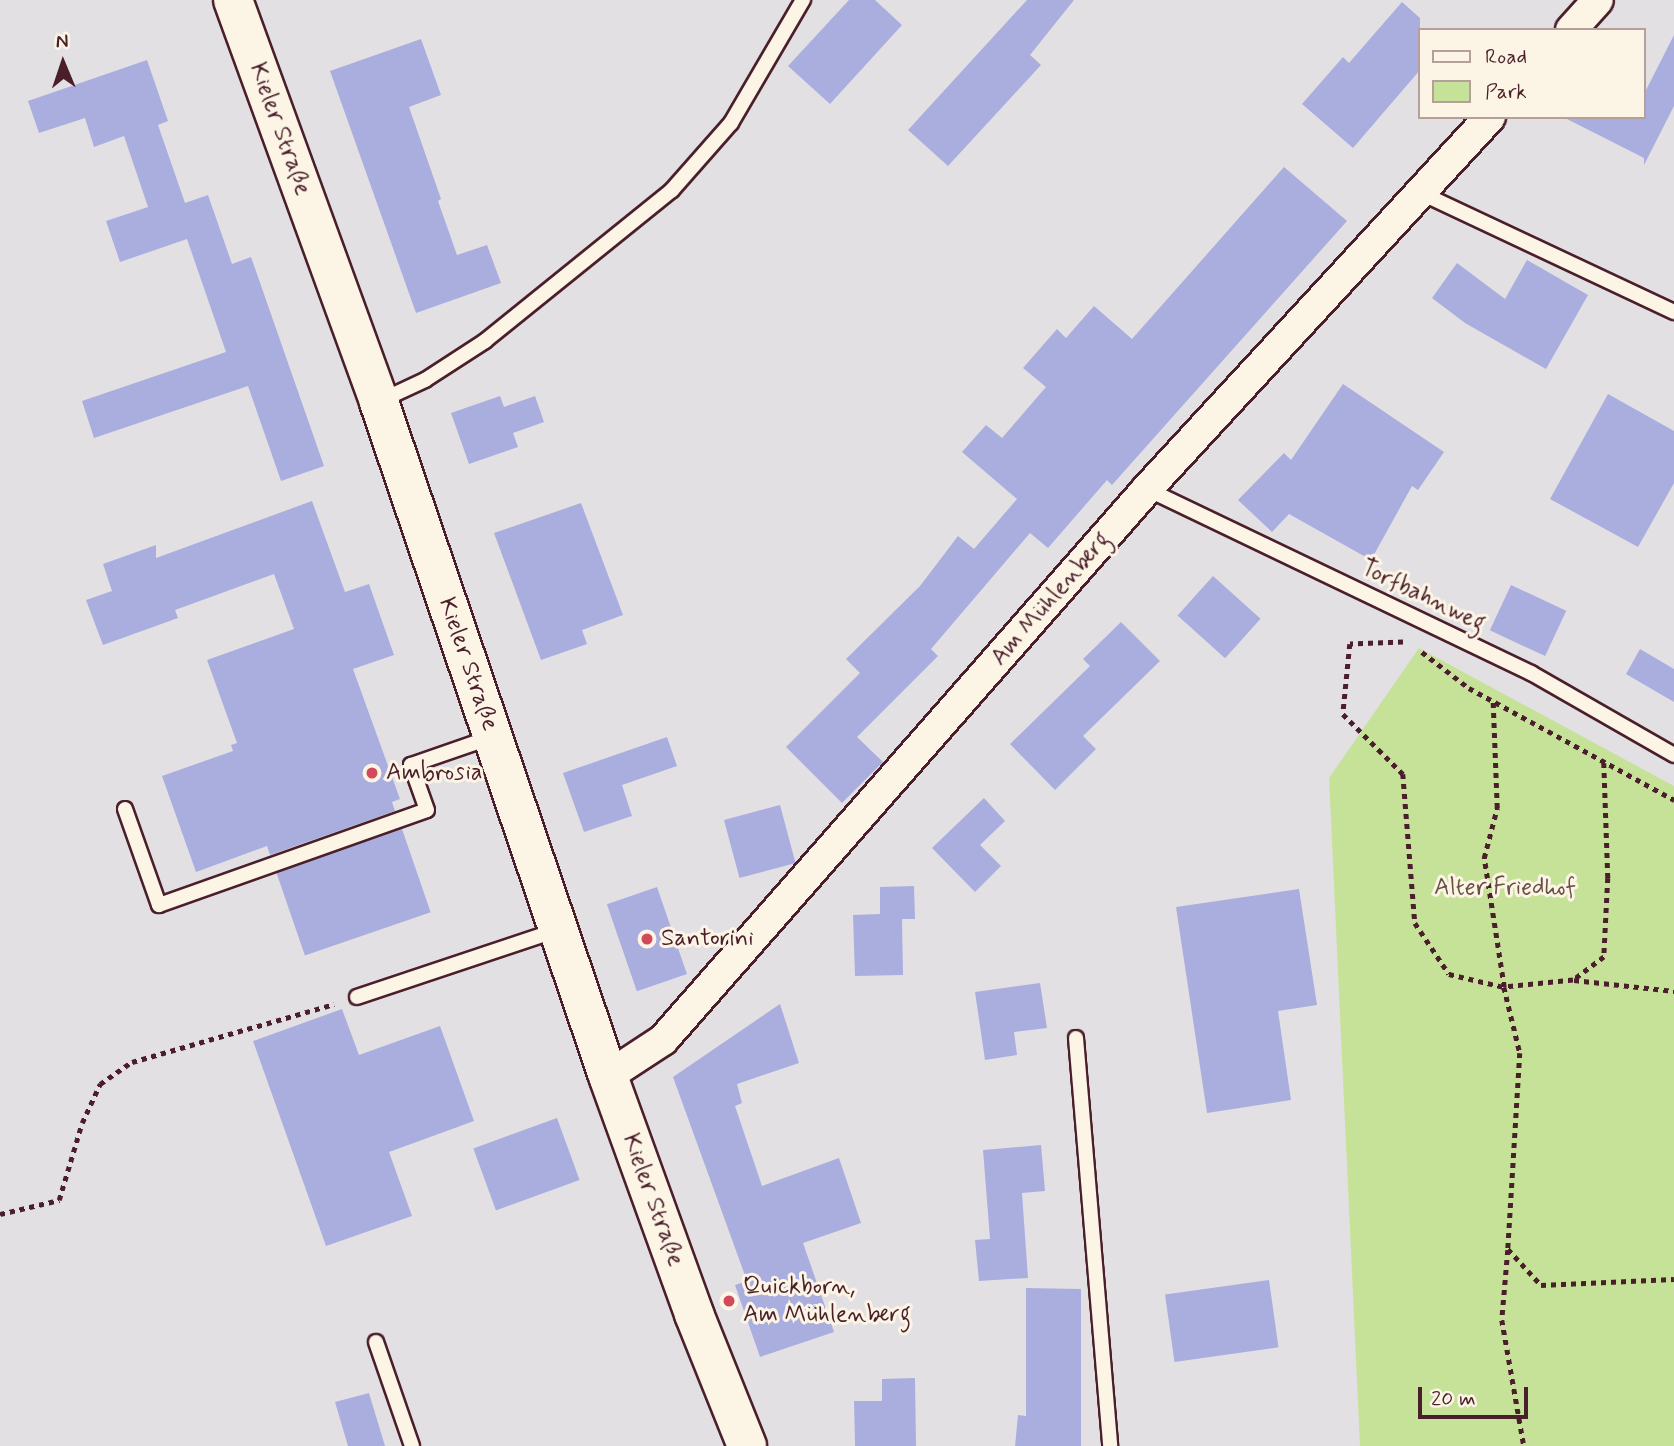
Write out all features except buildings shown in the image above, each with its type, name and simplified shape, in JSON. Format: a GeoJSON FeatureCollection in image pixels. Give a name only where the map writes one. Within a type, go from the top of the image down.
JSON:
{"type":"FeatureCollection","features":[{"type":"Feature","properties":{"kind":"main road","name":"Kieler Straße"},"geometry":{"type":"LineString","coordinates":[[233,0],[379,402],[608,1076],[747,1446]]}},
{"type":"Feature","properties":{"kind":"street"},"geometry":{"type":"LineString","coordinates":[[1573,28],[1598,0]]}},
{"type":"Feature","properties":{"kind":"street","name":"Am Mühlenberg"},"geometry":{"type":"LineString","coordinates":[[608,1076],[663,1040],[1147,489],[1488,119]]}},
{"type":"Feature","properties":{"kind":"lane"},"geometry":{"type":"LineString","coordinates":[[379,402],[425,380],[485,341],[672,190],[731,122],[800,2]]}},
{"type":"Feature","properties":{"kind":"lane"},"geometry":{"type":"LineString","coordinates":[[1421,192],[1674,312]]}},
{"type":"Feature","properties":{"kind":"lane","name":"Torfbahnweg"},"geometry":{"type":"LineString","coordinates":[[1147,489],[1531,673],[1674,755]]}},
{"type":"Feature","properties":{"kind":"lane"},"geometry":{"type":"LineString","coordinates":[[125,809],[159,905],[427,810],[411,765],[493,737]]}},
{"type":"Feature","properties":{"kind":"lane"},"geometry":{"type":"LineString","coordinates":[[357,997],[558,930]]}},
{"type":"Feature","properties":{"kind":"lane"},"geometry":{"type":"LineString","coordinates":[[1076,1038],[1110,1446]]}},
{"type":"Feature","properties":{"kind":"lane"},"geometry":{"type":"LineString","coordinates":[[376,1342],[412,1446]]}},
{"type":"Feature","properties":{"kind":"path"},"geometry":{"type":"LineString","coordinates":[[1409,642],[1350,644],[1343,714],[1403,775],[1415,923],[1448,974],[1504,987],[1573,980],[1674,992]]}},
{"type":"Feature","properties":{"kind":"path"},"geometry":{"type":"LineString","coordinates":[[1419,649],[1493,702],[1674,800]]}},
{"type":"Feature","properties":{"kind":"path"},"geometry":{"type":"LineString","coordinates":[[1493,702],[1497,808],[1484,859],[1504,987],[1520,1053],[1502,1320],[1524,1446]]}},
{"type":"Feature","properties":{"kind":"path"},"geometry":{"type":"LineString","coordinates":[[1573,980],[1604,957],[1608,878],[1604,762]]}},
{"type":"Feature","properties":{"kind":"path"},"geometry":{"type":"LineString","coordinates":[[0,1214],[59,1200],[82,1123],[100,1084],[132,1062],[357,997]]}},
{"type":"Feature","properties":{"kind":"path"},"geometry":{"type":"LineString","coordinates":[[1508,1249],[1541,1285],[1674,1279]]}},
{"type":"Feature","properties":{"kind":"green space","name":"Alter Friedhof"},"geometry":{"type":"Polygon","coordinates":[[[1419,648],[1674,786],[1674,1446],[1360,1446],[1329,778],[1419,648]]]}},
{"type":"Feature","properties":{"kind":"place","name":"Ambrosia"},"geometry":{"type":"Point","coordinates":[372,773]}},
{"type":"Feature","properties":{"kind":"place","name":"Santorini"},"geometry":{"type":"Point","coordinates":[647,939]}},
{"type":"Feature","properties":{"kind":"place","name":"Quickborn, Am Mühlenberg"},"geometry":{"type":"Point","coordinates":[729,1301]}}]}
